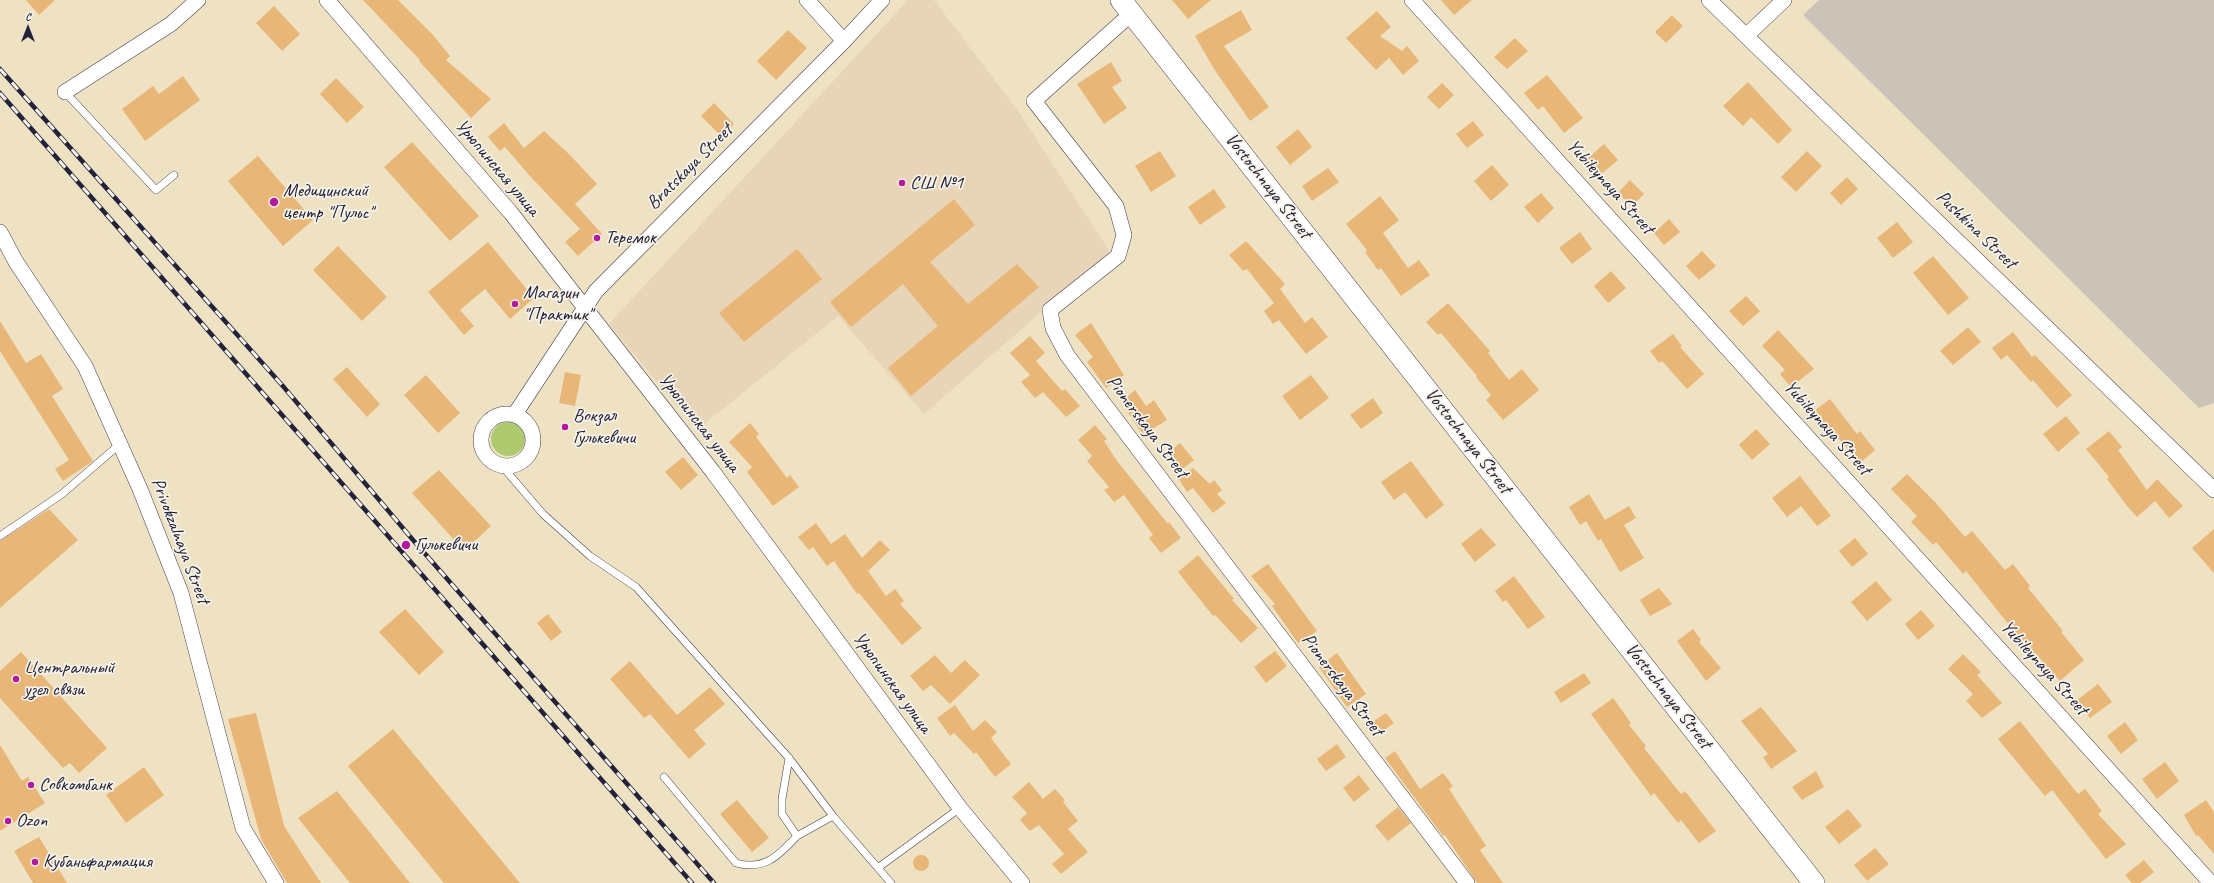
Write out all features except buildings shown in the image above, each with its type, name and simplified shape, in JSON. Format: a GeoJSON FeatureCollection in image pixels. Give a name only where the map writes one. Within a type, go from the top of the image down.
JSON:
{"type":"FeatureCollection","features":[{"type":"Feature","properties":{"kind":"street"},"geometry":{"type":"LineString","coordinates":[[65,92],[172,24],[198,0]]}},
{"type":"Feature","properties":{"kind":"street","name":"Урюпинская улица"},"geometry":{"type":"LineString","coordinates":[[327,0],[511,213],[584,309],[713,472],[960,808],[1022,883]]}},
{"type":"Feature","properties":{"kind":"street"},"geometry":{"type":"LineString","coordinates":[[807,0],[844,41]]}},
{"type":"Feature","properties":{"kind":"street","name":"Bratskaya Street"},"geometry":{"type":"LineString","coordinates":[[515,414],[596,291],[844,41],[882,0]]}},
{"type":"Feature","properties":{"kind":"street","name":"Yubileynaya Street"},"geometry":{"type":"LineString","coordinates":[[1412,0],[2211,883]]}},
{"type":"Feature","properties":{"kind":"street","name":"Pushkina Street"},"geometry":{"type":"LineString","coordinates":[[1709,0],[1747,35],[2214,490]]}},
{"type":"Feature","properties":{"kind":"street"},"geometry":{"type":"LineString","coordinates":[[1747,35],[1784,0]]}},
{"type":"Feature","properties":{"kind":"street","name":"Pionerskaya Street"},"geometry":{"type":"LineString","coordinates":[[1127,7],[1034,101],[1116,206],[1124,235],[1118,256],[1050,310],[1052,328],[1067,355],[1467,883]]}},
{"type":"Feature","properties":{"kind":"street","name":"Vostochnaya Street"},"geometry":{"type":"LineString","coordinates":[[1127,7],[1814,883]]}},
{"type":"Feature","properties":{"kind":"street","name":"Privokzalnaya Street"},"geometry":{"type":"LineString","coordinates":[[0,232],[16,262],[85,366],[165,548],[181,593],[243,828],[276,883]]}},
{"type":"Feature","properties":{"kind":"street"},"geometry":{"type":"LineString","coordinates":[[507,413],[515,414],[529,425],[533,433],[533,446],[526,458],[519,463],[511,466],[502,466],[487,457],[482,446],[482,433],[485,426],[494,417],[507,413]]}},
{"type":"Feature","properties":{"kind":"lane"},"geometry":{"type":"LineString","coordinates":[[65,92],[156,190],[174,175]]}},
{"type":"Feature","properties":{"kind":"lane"},"geometry":{"type":"LineString","coordinates":[[0,536],[57,498],[120,444]]}},
{"type":"Feature","properties":{"kind":"lane"},"geometry":{"type":"LineString","coordinates":[[502,466],[543,514],[590,556],[636,587],[790,758],[833,816],[879,867],[891,883]]}},
{"type":"Feature","properties":{"kind":"lane"},"geometry":{"type":"LineString","coordinates":[[790,758],[782,799],[782,814],[797,836]]}},
{"type":"Feature","properties":{"kind":"lane"},"geometry":{"type":"LineString","coordinates":[[664,777],[736,863],[747,866],[770,862],[797,836],[833,816]]}},
{"type":"Feature","properties":{"kind":"lane"},"geometry":{"type":"LineString","coordinates":[[879,867],[960,808]]}},
{"type":"Feature","properties":{"kind":"shaded area","name":"СШ №1"},"geometry":{"type":"Polygon","coordinates":[[[908,0],[934,0],[1020,114],[1110,252],[924,414],[838,316],[697,430],[609,324],[908,0]]]}},
{"type":"Feature","properties":{"kind":"shaded area"},"geometry":{"type":"Polygon","coordinates":[[[1819,0],[2214,0],[2214,403],[2199,408],[1803,15],[1819,0]]]}},
{"type":"Feature","properties":{"kind":"green space"},"geometry":{"type":"Polygon","coordinates":[[[505,422],[511,422],[520,427],[524,433],[524,445],[520,451],[511,456],[505,456],[496,451],[491,442],[491,436],[496,427],[505,422]]]}},
{"type":"Feature","properties":{"kind":"railway"},"geometry":{"type":"LineString","coordinates":[[0,69],[282,385],[413,540],[714,883]]}},
{"type":"Feature","properties":{"kind":"railway"},"geometry":{"type":"LineString","coordinates":[[0,93],[692,883]]}},
{"type":"Feature","properties":{"kind":"place","name":"СШ №1"},"geometry":{"type":"Point","coordinates":[902,183]}},
{"type":"Feature","properties":{"kind":"place","name":"Медицинский центр \"Пульс\""},"geometry":{"type":"Point","coordinates":[274,202]}},
{"type":"Feature","properties":{"kind":"place","name":"Теремок"},"geometry":{"type":"Point","coordinates":[597,238]}},
{"type":"Feature","properties":{"kind":"place","name":"Магазин \"Практик\""},"geometry":{"type":"Point","coordinates":[515,304]}},
{"type":"Feature","properties":{"kind":"place","name":"Вокзал Гулькевичи"},"geometry":{"type":"Point","coordinates":[565,427]}},
{"type":"Feature","properties":{"kind":"place","name":"Гулькевичи"},"geometry":{"type":"Point","coordinates":[406,545]}},
{"type":"Feature","properties":{"kind":"place","name":"Центральный узел связи"},"geometry":{"type":"Point","coordinates":[16,679]}},
{"type":"Feature","properties":{"kind":"place","name":"Совкомбанк"},"geometry":{"type":"Point","coordinates":[31,785]}},
{"type":"Feature","properties":{"kind":"place","name":"Ozon"},"geometry":{"type":"Point","coordinates":[8,821]}},
{"type":"Feature","properties":{"kind":"place","name":"Кубаньфармация"},"geometry":{"type":"Point","coordinates":[35,862]}}]}
